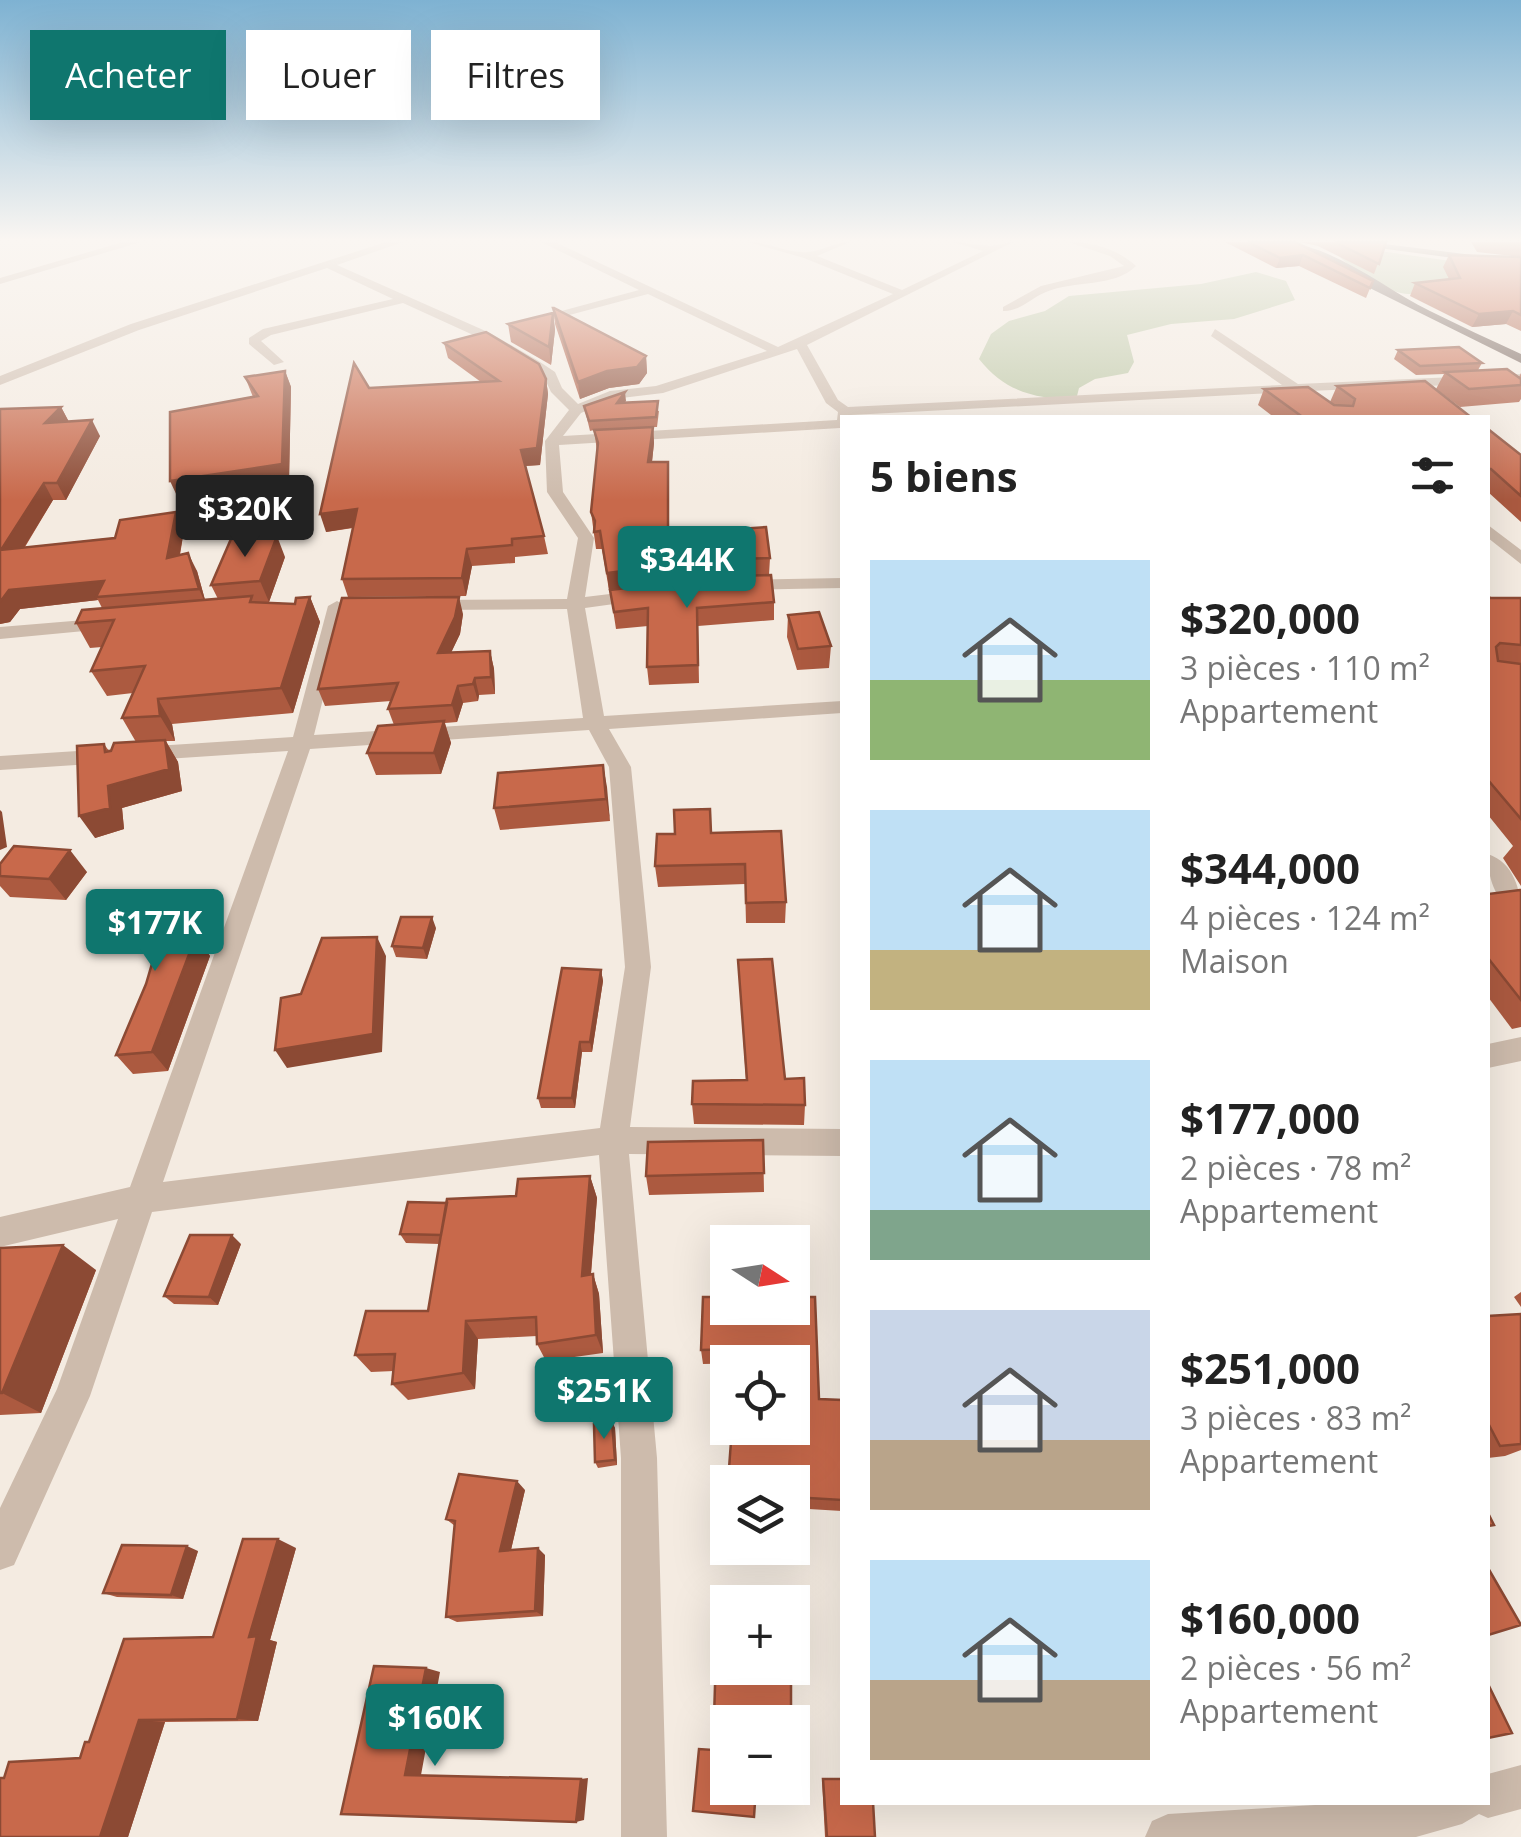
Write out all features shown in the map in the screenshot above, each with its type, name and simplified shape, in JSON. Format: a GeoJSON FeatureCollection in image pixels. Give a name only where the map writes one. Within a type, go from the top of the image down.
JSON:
{"type":"FeatureCollection","features":[{"type":"Feature","properties":{"kind":"highway"},"geometry":{"type":"LineString","coordinates":[[1455,328],[1521,359]]}},
{"type":"Feature","properties":{"kind":"street"},"geometry":{"type":"LineString","coordinates":[[0,381],[135,328]]}},
{"type":"Feature","properties":{"kind":"street"},"geometry":{"type":"LineString","coordinates":[[278,362],[254,341],[267,332],[285,328]]}},
{"type":"Feature","properties":{"kind":"street"},"geometry":{"type":"LineString","coordinates":[[479,328],[495,334],[550,374],[556,389],[576,410]]}},
{"type":"Feature","properties":{"kind":"street"},"geometry":{"type":"LineString","coordinates":[[729,328],[775,350]]}},
{"type":"Feature","properties":{"kind":"street"},"geometry":{"type":"LineString","coordinates":[[644,1837],[639,1458],[613,1140],[638,967],[620,767],[594,720],[576,604],[586,538],[555,492],[552,441],[576,410],[610,395],[658,390],[800,344],[834,328]]}},
{"type":"Feature","properties":{"kind":"street"},"geometry":{"type":"LineString","coordinates":[[1216,333],[1336,415]]}},
{"type":"Feature","properties":{"kind":"street"},"geometry":{"type":"LineString","coordinates":[[800,344],[840,417]]}},
{"type":"Feature","properties":{"kind":"street"},"geometry":{"type":"LineString","coordinates":[[918,415],[1297,385],[1521,378]]}},
{"type":"Feature","properties":{"kind":"street"},"geometry":{"type":"LineString","coordinates":[[1082,402],[1095,415]]}},
{"type":"Feature","properties":{"kind":"street"},"geometry":{"type":"LineString","coordinates":[[552,441],[840,421]]}},
{"type":"Feature","properties":{"kind":"street"},"geometry":{"type":"LineString","coordinates":[[1490,532],[1521,531]]}},
{"type":"Feature","properties":{"kind":"street"},"geometry":{"type":"LineString","coordinates":[[1490,534],[1521,558]]}},
{"type":"Feature","properties":{"kind":"street"},"geometry":{"type":"LineString","coordinates":[[724,585],[840,583]]}},
{"type":"Feature","properties":{"kind":"street"},"geometry":{"type":"LineString","coordinates":[[416,605],[576,604],[668,592]]}},
{"type":"Feature","properties":{"kind":"street"},"geometry":{"type":"LineString","coordinates":[[0,1551],[72,1396],[301,745],[337,606]]}},
{"type":"Feature","properties":{"kind":"street"},"geometry":{"type":"LineString","coordinates":[[0,633],[139,622]]}},
{"type":"Feature","properties":{"kind":"street"},"geometry":{"type":"LineString","coordinates":[[0,763],[840,706]]}},
{"type":"Feature","properties":{"kind":"street"},"geometry":{"type":"LineString","coordinates":[[1490,866],[1521,905]]}},
{"type":"Feature","properties":{"kind":"street"},"geometry":{"type":"LineString","coordinates":[[1490,1056],[1521,1049]]}},
{"type":"Feature","properties":{"kind":"street"},"geometry":{"type":"LineString","coordinates":[[0,1232],[141,1198],[613,1140],[840,1142]]}},
{"type":"Feature","properties":{"kind":"street"},"geometry":{"type":"LineString","coordinates":[[1490,1795],[1521,1787]]}},
{"type":"Feature","properties":{"kind":"street"},"geometry":{"type":"LineString","coordinates":[[1168,1837],[1379,1821],[1449,1805]]}},
{"type":"Feature","properties":{"kind":"green space"},"geometry":{"type":"Polygon","coordinates":[[[1000,328],[1156,328],[1127,335],[1134,362],[1128,373],[1095,379],[1079,388],[1076,400],[1047,398],[1000,379],[979,359],[991,334],[1000,328]]]}},
{"type":"Feature","properties":{"kind":"building"},"geometry":{"type":"Polygon","coordinates":[[[515,328],[551,328],[549,347],[515,328]]]}},
{"type":"Feature","properties":{"kind":"building"},"geometry":{"type":"Polygon","coordinates":[[[560,328],[591,328],[646,356],[637,367],[607,371],[578,382],[560,328]]]}},
{"type":"Feature","properties":{"kind":"building"},"geometry":{"type":"Polygon","coordinates":[[[486,332],[539,364],[546,379],[537,448],[521,450],[544,536],[512,539],[512,545],[467,549],[462,578],[342,579],[357,509],[320,514],[354,363],[369,388],[499,381],[444,343],[486,332]]]}},
{"type":"Feature","properties":{"kind":"building"},"geometry":{"type":"Polygon","coordinates":[[[1459,347],[1482,363],[1420,366],[1398,350],[1459,347]]]}},
{"type":"Feature","properties":{"kind":"building"},"geometry":{"type":"Polygon","coordinates":[[[1507,369],[1521,379],[1521,385],[1469,389],[1445,372],[1507,369]]]}},
{"type":"Feature","properties":{"kind":"building"},"geometry":{"type":"Polygon","coordinates":[[[285,371],[282,464],[170,481],[170,412],[258,396],[245,377],[285,371]]]}},
{"type":"Feature","properties":{"kind":"building"},"geometry":{"type":"Polygon","coordinates":[[[1425,381],[1468,415],[1300,415],[1264,389],[1308,387],[1334,405],[1353,406],[1355,399],[1337,386],[1425,381]]]}},
{"type":"Feature","properties":{"kind":"building"},"geometry":{"type":"Polygon","coordinates":[[[625,392],[617,403],[658,401],[656,417],[589,421],[584,406],[625,392]]]}},
{"type":"Feature","properties":{"kind":"building"},"geometry":{"type":"Polygon","coordinates":[[[61,407],[45,423],[92,420],[57,483],[44,483],[1,550],[115,538],[120,520],[176,512],[167,558],[188,553],[199,589],[96,597],[104,581],[9,590],[0,602],[0,409],[61,407]]]}},
{"type":"Feature","properties":{"kind":"building"},"geometry":{"type":"Polygon","coordinates":[[[653,427],[648,462],[668,462],[668,534],[766,527],[770,558],[723,559],[607,573],[600,531],[594,532],[591,512],[598,443],[594,430],[653,427]]]}},
{"type":"Feature","properties":{"kind":"building"},"geometry":{"type":"Polygon","coordinates":[[[1490,431],[1521,455],[1521,496],[1491,469],[1490,431]]]}},
{"type":"Feature","properties":{"kind":"building"},"geometry":{"type":"Polygon","coordinates":[[[277,536],[260,581],[211,585],[231,539],[277,536]]]}},
{"type":"Feature","properties":{"kind":"building"},"geometry":{"type":"Polygon","coordinates":[[[771,575],[774,602],[697,608],[698,665],[647,667],[648,608],[614,612],[610,590],[724,576],[771,575]]]}},
{"type":"Feature","properties":{"kind":"building"},"geometry":{"type":"Polygon","coordinates":[[[252,596],[250,602],[295,604],[296,598],[310,597],[281,688],[158,699],[160,716],[122,718],[145,666],[91,671],[114,620],[76,623],[82,610],[252,596]]]}},
{"type":"Feature","properties":{"kind":"building"},"geometry":{"type":"Polygon","coordinates":[[[459,597],[455,617],[438,653],[490,651],[491,677],[475,678],[473,684],[458,686],[452,705],[388,709],[398,683],[318,689],[342,598],[459,597]]]}},
{"type":"Feature","properties":{"kind":"building"},"geometry":{"type":"Polygon","coordinates":[[[1490,598],[1521,598],[1521,645],[1500,643],[1496,647],[1498,661],[1521,664],[1521,819],[1490,782],[1490,598]]]}},
{"type":"Feature","properties":{"kind":"building"},"geometry":{"type":"Polygon","coordinates":[[[819,612],[831,646],[798,649],[788,615],[819,612]]]}},
{"type":"Feature","properties":{"kind":"building"},"geometry":{"type":"Polygon","coordinates":[[[444,721],[434,753],[367,753],[378,726],[444,721]]]}},
{"type":"Feature","properties":{"kind":"building"},"geometry":{"type":"Polygon","coordinates":[[[165,740],[169,769],[108,786],[110,808],[79,816],[77,746],[104,744],[105,752],[111,751],[114,743],[165,740]]]}},
{"type":"Feature","properties":{"kind":"building"},"geometry":{"type":"Polygon","coordinates":[[[603,765],[606,799],[494,808],[498,773],[603,765]]]}},
{"type":"Feature","properties":{"kind":"building"},"geometry":{"type":"Polygon","coordinates":[[[710,809],[711,833],[781,831],[786,902],[746,903],[745,864],[655,866],[657,834],[675,834],[674,810],[710,809]]]}},
{"type":"Feature","properties":{"kind":"building"},"geometry":{"type":"Polygon","coordinates":[[[14,846],[70,850],[49,879],[0,876],[0,864],[14,846]]]}},
{"type":"Feature","properties":{"kind":"building"},"geometry":{"type":"Polygon","coordinates":[[[1521,890],[1521,1000],[1490,961],[1490,894],[1521,890]]]}},
{"type":"Feature","properties":{"kind":"building"},"geometry":{"type":"Polygon","coordinates":[[[140,901],[196,936],[152,1052],[116,1055],[156,950],[112,921],[140,901]]]}},
{"type":"Feature","properties":{"kind":"building"},"geometry":{"type":"Polygon","coordinates":[[[401,917],[432,917],[423,948],[392,946],[401,917]]]}},
{"type":"Feature","properties":{"kind":"building"},"geometry":{"type":"Polygon","coordinates":[[[377,937],[373,1034],[275,1050],[281,998],[301,994],[322,938],[377,937]]]}},
{"type":"Feature","properties":{"kind":"building"},"geometry":{"type":"Polygon","coordinates":[[[772,959],[785,1079],[804,1078],[805,1105],[692,1104],[693,1081],[747,1080],[738,960],[772,959]]]}},
{"type":"Feature","properties":{"kind":"building"},"geometry":{"type":"Polygon","coordinates":[[[562,968],[601,970],[590,1042],[580,1042],[572,1098],[538,1098],[562,968]]]}},
{"type":"Feature","properties":{"kind":"building"},"geometry":{"type":"Polygon","coordinates":[[[763,1140],[764,1173],[646,1176],[648,1142],[763,1140]]]}},
{"type":"Feature","properties":{"kind":"building"},"geometry":{"type":"Polygon","coordinates":[[[590,1176],[582,1276],[593,1274],[596,1335],[537,1344],[536,1317],[466,1321],[463,1373],[392,1384],[395,1354],[355,1355],[366,1311],[428,1311],[447,1199],[516,1196],[518,1179],[590,1176]]]}},
{"type":"Feature","properties":{"kind":"building"},"geometry":{"type":"Polygon","coordinates":[[[408,1202],[447,1203],[441,1235],[400,1234],[408,1202]]]}},
{"type":"Feature","properties":{"kind":"building"},"geometry":{"type":"Polygon","coordinates":[[[190,1235],[232,1235],[209,1297],[164,1296],[190,1235]]]}},
{"type":"Feature","properties":{"kind":"building"},"geometry":{"type":"Polygon","coordinates":[[[63,1245],[2,1393],[0,1393],[0,1248],[63,1245]]]}},
{"type":"Feature","properties":{"kind":"building"},"geometry":{"type":"Polygon","coordinates":[[[703,1297],[710,1297],[710,1325],[810,1325],[810,1297],[815,1297],[819,1399],[840,1400],[840,1500],[810,1498],[810,1465],[729,1465],[731,1445],[810,1445],[810,1345],[710,1345],[710,1350],[701,1350],[703,1297]]]}},
{"type":"Feature","properties":{"kind":"building"},"geometry":{"type":"Polygon","coordinates":[[[1521,1314],[1521,1444],[1500,1446],[1490,1427],[1490,1316],[1521,1314]]]}},
{"type":"Feature","properties":{"kind":"building"},"geometry":{"type":"Polygon","coordinates":[[[612,1422],[615,1460],[595,1462],[594,1424],[612,1422]]]}},
{"type":"Feature","properties":{"kind":"building"},"geometry":{"type":"Polygon","coordinates":[[[459,1474],[517,1481],[500,1551],[538,1548],[535,1611],[446,1617],[455,1521],[446,1519],[459,1474]]]}},
{"type":"Feature","properties":{"kind":"building"},"geometry":{"type":"Polygon","coordinates":[[[243,1539],[278,1539],[249,1637],[257,1636],[237,1719],[139,1720],[100,1837],[0,1837],[0,1778],[4,1778],[9,1762],[80,1758],[124,1639],[213,1637],[243,1539]]]}},
{"type":"Feature","properties":{"kind":"building"},"geometry":{"type":"Polygon","coordinates":[[[122,1545],[187,1546],[171,1595],[103,1593],[122,1545]]]}},
{"type":"Feature","properties":{"kind":"building"},"geometry":{"type":"Polygon","coordinates":[[[1490,1571],[1521,1625],[1490,1634],[1490,1571]]]}},
{"type":"Feature","properties":{"kind":"building"},"geometry":{"type":"Polygon","coordinates":[[[374,1666],[426,1668],[405,1775],[581,1779],[576,1822],[341,1814],[374,1666]]]}},
{"type":"Feature","properties":{"kind":"building"},"geometry":{"type":"Polygon","coordinates":[[[715,1685],[791,1685],[791,1705],[714,1705],[715,1685]]]}},
{"type":"Feature","properties":{"kind":"building"},"geometry":{"type":"Polygon","coordinates":[[[1490,1688],[1512,1733],[1490,1738],[1490,1688]]]}},
{"type":"Feature","properties":{"kind":"building"},"geometry":{"type":"Polygon","coordinates":[[[699,1749],[710,1750],[710,1805],[755,1805],[754,1817],[693,1811],[699,1749]]]}},
{"type":"Feature","properties":{"kind":"building"},"geometry":{"type":"Polygon","coordinates":[[[823,1779],[840,1779],[840,1805],[873,1805],[875,1837],[827,1837],[823,1779]]]}}]}
